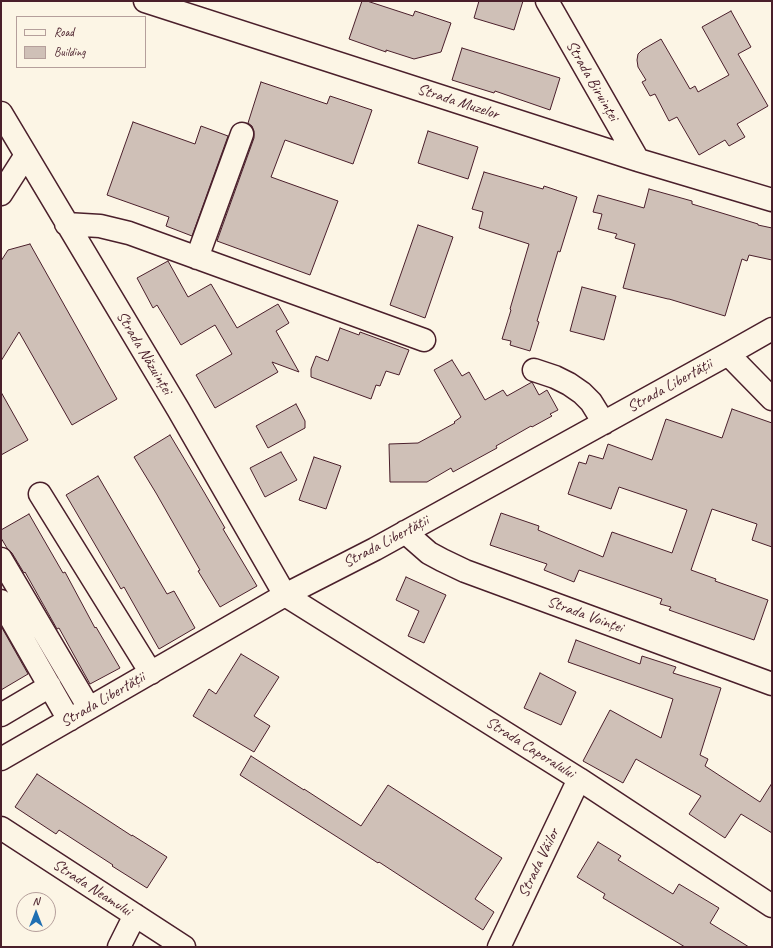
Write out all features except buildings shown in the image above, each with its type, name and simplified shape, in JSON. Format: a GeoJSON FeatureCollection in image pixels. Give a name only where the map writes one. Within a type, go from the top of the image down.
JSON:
{"type":"FeatureCollection","features":[{"type":"Feature","properties":{"kind":"street","name":"Strada Muzelor"},"geometry":{"type":"LineString","coordinates":[[145,1],[638,160],[772,200]]}},
{"type":"Feature","properties":{"kind":"street","name":"Strada Biruinței"},"geometry":{"type":"LineString","coordinates":[[547,1],[638,160]]}},
{"type":"Feature","properties":{"kind":"street","name":"Strada Năzuinței"},"geometry":{"type":"LineString","coordinates":[[1,113],[174,403],[285,595]]}},
{"type":"Feature","properties":{"kind":"street"},"geometry":{"type":"LineString","coordinates":[[197,258],[242,134]]}},
{"type":"Feature","properties":{"kind":"street"},"geometry":{"type":"LineString","coordinates":[[1,194],[26,155]]}},
{"type":"Feature","properties":{"kind":"street"},"geometry":{"type":"LineString","coordinates":[[66,224],[100,226],[129,233],[424,340]]}},
{"type":"Feature","properties":{"kind":"street","name":"Strada Libertății"},"geometry":{"type":"LineString","coordinates":[[1,759],[285,595],[375,549],[772,329]]}},
{"type":"Feature","properties":{"kind":"street"},"geometry":{"type":"LineString","coordinates":[[728,354],[772,399]]}},
{"type":"Feature","properties":{"kind":"street"},"geometry":{"type":"LineString","coordinates":[[534,370],[555,377],[582,392],[604,423]]}},
{"type":"Feature","properties":{"kind":"street"},"geometry":{"type":"LineString","coordinates":[[40,494],[151,673]]}},
{"type":"Feature","properties":{"kind":"street","name":"Strada Voinței"},"geometry":{"type":"LineString","coordinates":[[405,532],[430,553],[465,571],[772,684]]}},
{"type":"Feature","properties":{"kind":"street"},"geometry":{"type":"LineString","coordinates":[[1,558],[89,708]]}},
{"type":"Feature","properties":{"kind":"street","name":"Strada Caporalului"},"geometry":{"type":"LineString","coordinates":[[285,595],[580,779],[772,906]]}},
{"type":"Feature","properties":{"kind":"street"},"geometry":{"type":"LineString","coordinates":[[1,601],[69,720]]}},
{"type":"Feature","properties":{"kind":"street"},"geometry":{"type":"LineString","coordinates":[[1,715],[50,686]]}},
{"type":"Feature","properties":{"kind":"street","name":"Strada Văilor"},"geometry":{"type":"LineString","coordinates":[[499,947],[580,779]]}},
{"type":"Feature","properties":{"kind":"street","name":"Strada Neamului"},"geometry":{"type":"LineString","coordinates":[[1,828],[184,947]]}},
{"type":"Feature","properties":{"kind":"street"},"geometry":{"type":"LineString","coordinates":[[119,947],[135,915]]}}]}
